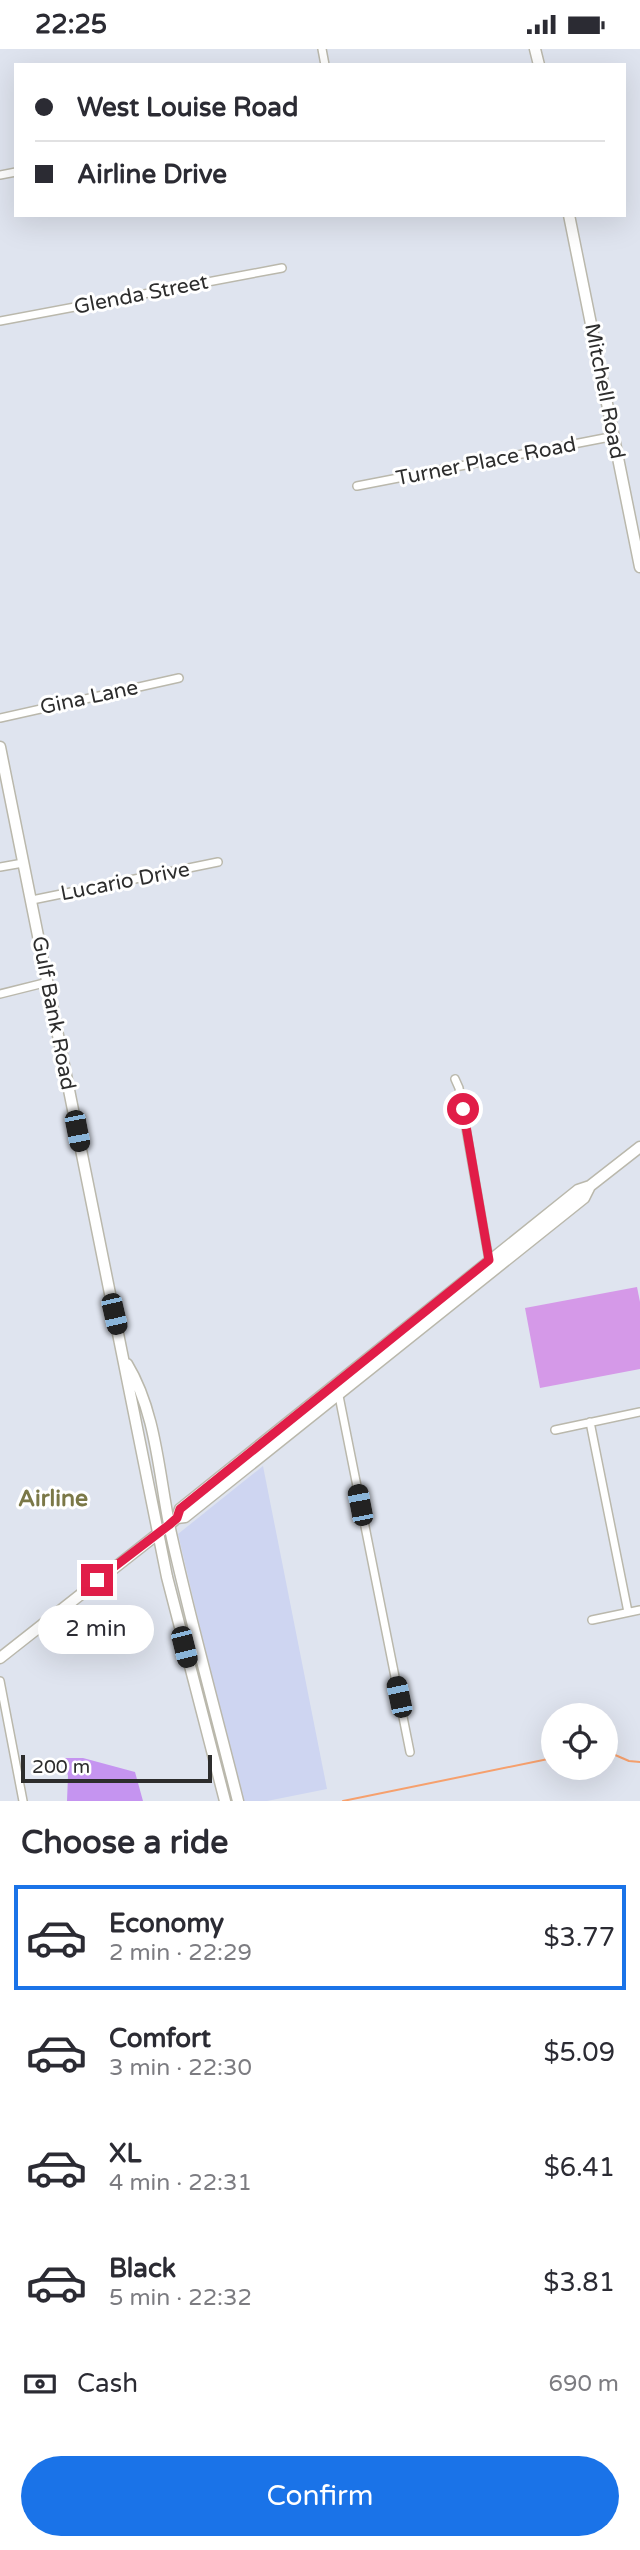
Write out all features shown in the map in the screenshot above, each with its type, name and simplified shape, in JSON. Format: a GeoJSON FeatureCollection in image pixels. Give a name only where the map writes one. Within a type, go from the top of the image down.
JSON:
{"type":"FeatureCollection","features":[{"type":"Feature","properties":{"kind":"main road","name":"Mitchell Road"},"geometry":{"type":"LineString","coordinates":[[569,217],[640,567]]}},
{"type":"Feature","properties":{"kind":"main road","name":"Gulf Bank Road"},"geometry":{"type":"LineString","coordinates":[[0,747],[158,1533],[176,1617],[225,1801]]}},
{"type":"Feature","properties":{"kind":"main road"},"geometry":{"type":"LineString","coordinates":[[173,1521],[180,1509],[489,1260],[578,1190],[590,1186],[640,1147]]}},
{"type":"Feature","properties":{"kind":"main road"},"geometry":{"type":"LineString","coordinates":[[0,1656],[173,1521],[185,1517],[339,1396],[584,1198],[590,1186]]}},
{"type":"Feature","properties":{"kind":"main road"},"geometry":{"type":"LineString","coordinates":[[489,1260],[504,1263]]}},
{"type":"Feature","properties":{"kind":"main road","name":"Gulf Bank Road"},"geometry":{"type":"LineString","coordinates":[[125,1361],[138,1382],[152,1436],[173,1521],[189,1615],[238,1801]]}},
{"type":"Feature","properties":{"kind":"street","name":"Glenda Street"},"geometry":{"type":"LineString","coordinates":[[0,321],[282,268]]}},
{"type":"Feature","properties":{"kind":"street","name":"Turner Place Road"},"geometry":{"type":"LineString","coordinates":[[357,487],[615,436]]}},
{"type":"Feature","properties":{"kind":"street","name":"Gina Lane"},"geometry":{"type":"LineString","coordinates":[[0,718],[179,678]]}},
{"type":"Feature","properties":{"kind":"street","name":"Lucario Drive"},"geometry":{"type":"LineString","coordinates":[[32,900],[218,862]]}},
{"type":"Feature","properties":{"kind":"street"},"geometry":{"type":"LineString","coordinates":[[0,867],[23,863]]}},
{"type":"Feature","properties":{"kind":"street"},"geometry":{"type":"LineString","coordinates":[[0,994],[48,982]]}},
{"type":"Feature","properties":{"kind":"street"},"geometry":{"type":"LineString","coordinates":[[455,1079],[489,1260]]}},
{"type":"Feature","properties":{"kind":"street"},"geometry":{"type":"LineString","coordinates":[[339,1396],[410,1752]]}},
{"type":"Feature","properties":{"kind":"street"},"geometry":{"type":"LineString","coordinates":[[555,1430],[640,1412]]}},
{"type":"Feature","properties":{"kind":"street"},"geometry":{"type":"LineString","coordinates":[[590,1422],[628,1612]]}},
{"type":"Feature","properties":{"kind":"street"},"geometry":{"type":"LineString","coordinates":[[592,1619],[640,1610]]}},
{"type":"Feature","properties":{"kind":"street"},"geometry":{"type":"LineString","coordinates":[[0,1681],[23,1801]]}},
{"type":"Feature","properties":{"kind":"shaded area"},"geometry":{"type":"Polygon","coordinates":[[[637,1287],[640,1302],[640,1369],[540,1388],[525,1308],[637,1287]]]}},
{"type":"Feature","properties":{"kind":"shaded area"},"geometry":{"type":"Polygon","coordinates":[[[263,1466],[327,1789],[267,1801],[241,1801],[178,1534],[263,1466]]]}},
{"type":"Feature","properties":{"kind":"shaded area"},"geometry":{"type":"Polygon","coordinates":[[[64,1758],[83,1758],[135,1772],[143,1801],[67,1801],[68,1776],[64,1758]]]}},
{"type":"Feature","properties":{"kind":"waterway"},"geometry":{"type":"LineString","coordinates":[[618,1756],[640,1762]]}},
{"type":"Feature","properties":{"kind":"waterway"},"geometry":{"type":"LineString","coordinates":[[343,1801],[541,1760]]}},
{"type":"Feature","properties":{"kind":"district","name":"Airline"},"geometry":{"type":"Point","coordinates":[53,1498]}},
{"type":"Feature","properties":{"kind":"route"},"geometry":{"type":"LineString","coordinates":[[97,1580],[169,1525],[177,1518],[180,1509],[489,1260],[463,1109]]}}]}
